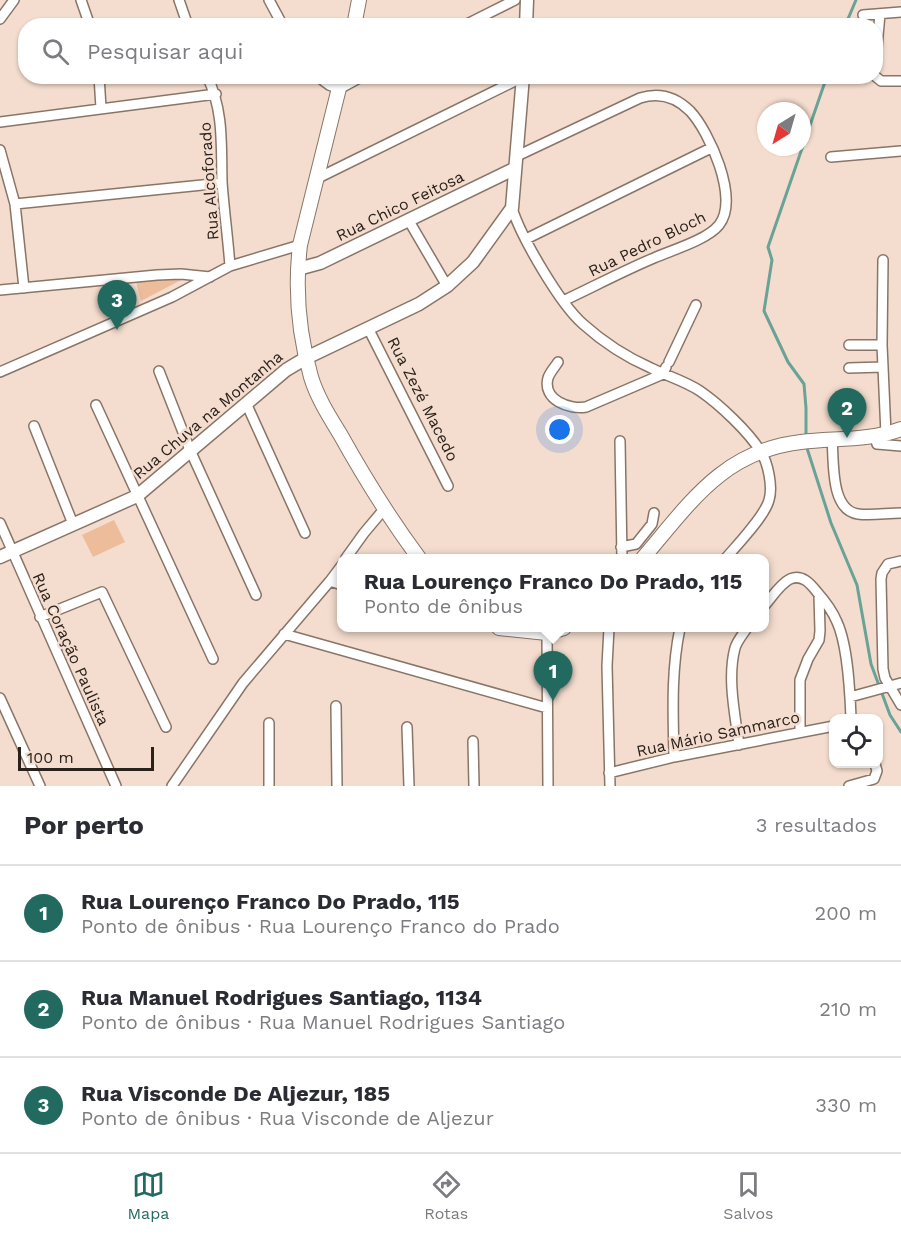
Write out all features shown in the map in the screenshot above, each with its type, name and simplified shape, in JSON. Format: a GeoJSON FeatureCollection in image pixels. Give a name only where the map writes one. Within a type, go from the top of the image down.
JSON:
{"type":"FeatureCollection","features":[{"type":"Feature","properties":{"kind":"main road"},"geometry":{"type":"LineString","coordinates":[[356,18],[359,0]]}},
{"type":"Feature","properties":{"kind":"main road"},"geometry":{"type":"LineString","coordinates":[[341,84],[300,244],[298,269],[301,335],[312,379],[325,408],[385,508],[416,554]]}},
{"type":"Feature","properties":{"kind":"main road"},"geometry":{"type":"LineString","coordinates":[[647,554],[708,483],[726,468],[761,451],[784,444],[880,435],[901,429]]}},
{"type":"Feature","properties":{"kind":"main road"},"geometry":{"type":"LineString","coordinates":[[539,632],[550,632]]}},
{"type":"Feature","properties":{"kind":"street"},"geometry":{"type":"LineString","coordinates":[[0,19],[14,0]]}},
{"type":"Feature","properties":{"kind":"street"},"geometry":{"type":"LineString","coordinates":[[81,0],[87,18]]}},
{"type":"Feature","properties":{"kind":"street"},"geometry":{"type":"LineString","coordinates":[[179,0],[185,18]]}},
{"type":"Feature","properties":{"kind":"street"},"geometry":{"type":"LineString","coordinates":[[269,0],[279,18]]}},
{"type":"Feature","properties":{"kind":"street"},"geometry":{"type":"LineString","coordinates":[[479,18],[515,0]]}},
{"type":"Feature","properties":{"kind":"street"},"geometry":{"type":"LineString","coordinates":[[526,18],[527,0]]}},
{"type":"Feature","properties":{"kind":"street"},"geometry":{"type":"LineString","coordinates":[[863,15],[901,12]]}},
{"type":"Feature","properties":{"kind":"street"},"geometry":{"type":"LineString","coordinates":[[880,14],[880,18]]}},
{"type":"Feature","properties":{"kind":"street"},"geometry":{"type":"LineString","coordinates":[[883,81],[901,81]]}},
{"type":"Feature","properties":{"kind":"street"},"geometry":{"type":"LineString","coordinates":[[100,84],[101,108]]}},
{"type":"Feature","properties":{"kind":"street","name":"Rua Alcoforado"},"geometry":{"type":"LineString","coordinates":[[211,84],[216,94],[222,134],[222,183],[230,267]]}},
{"type":"Feature","properties":{"kind":"street"},"geometry":{"type":"LineString","coordinates":[[318,178],[509,84]]}},
{"type":"Feature","properties":{"kind":"street"},"geometry":{"type":"LineString","coordinates":[[522,84],[512,208],[526,239],[563,301],[581,323],[623,354],[666,368],[717,404],[761,451],[766,462],[769,501],[764,511],[729,554]]}},
{"type":"Feature","properties":{"kind":"street"},"geometry":{"type":"LineString","coordinates":[[0,122],[216,94]]}},
{"type":"Feature","properties":{"kind":"street","name":"Rua Pedro Bloch"},"geometry":{"type":"LineString","coordinates":[[517,156],[640,98],[654,94],[679,103],[689,111],[699,123],[724,177],[726,208],[718,227],[563,301]]}},
{"type":"Feature","properties":{"kind":"street"},"geometry":{"type":"LineString","coordinates":[[526,239],[711,148]]}},
{"type":"Feature","properties":{"kind":"street"},"geometry":{"type":"LineString","coordinates":[[0,150],[15,204],[24,288]]}},
{"type":"Feature","properties":{"kind":"street"},"geometry":{"type":"LineString","coordinates":[[831,158],[901,152]]}},
{"type":"Feature","properties":{"kind":"street","name":"Rua Chico Feitosa"},"geometry":{"type":"LineString","coordinates":[[298,269],[320,263],[514,169]]}},
{"type":"Feature","properties":{"kind":"street"},"geometry":{"type":"LineString","coordinates":[[15,204],[222,183]]}},
{"type":"Feature","properties":{"kind":"street","name":"Rua Zezé Macedo"},"geometry":{"type":"LineString","coordinates":[[306,358],[419,304],[447,286],[473,262],[512,208]]}},
{"type":"Feature","properties":{"kind":"street"},"geometry":{"type":"LineString","coordinates":[[409,221],[447,286]]}},
{"type":"Feature","properties":{"kind":"street"},"geometry":{"type":"LineString","coordinates":[[0,372],[172,297],[230,267],[300,244]]}},
{"type":"Feature","properties":{"kind":"street"},"geometry":{"type":"LineString","coordinates":[[883,260],[883,367],[880,435],[877,444],[901,446]]}},
{"type":"Feature","properties":{"kind":"street"},"geometry":{"type":"LineString","coordinates":[[0,290],[157,274],[211,277]]}},
{"type":"Feature","properties":{"kind":"street"},"geometry":{"type":"LineString","coordinates":[[558,362],[549,375],[548,389],[551,395],[568,407],[577,409],[586,407],[666,368],[696,305]]}},
{"type":"Feature","properties":{"kind":"street","name":"Rua Zezé Macedo"},"geometry":{"type":"LineString","coordinates":[[368,328],[448,486]]}},
{"type":"Feature","properties":{"kind":"street"},"geometry":{"type":"LineString","coordinates":[[849,345],[882,345]]}},
{"type":"Feature","properties":{"kind":"street","name":"Rua Chuva na Montanha"},"geometry":{"type":"LineString","coordinates":[[0,556],[137,496],[286,370],[306,358]]}},
{"type":"Feature","properties":{"kind":"street"},"geometry":{"type":"LineString","coordinates":[[849,368],[883,367]]}},
{"type":"Feature","properties":{"kind":"street"},"geometry":{"type":"LineString","coordinates":[[159,371],[190,450],[256,595]]}},
{"type":"Feature","properties":{"kind":"street"},"geometry":{"type":"LineString","coordinates":[[246,403],[305,533]]}},
{"type":"Feature","properties":{"kind":"street"},"geometry":{"type":"LineString","coordinates":[[96,405],[213,659]]}},
{"type":"Feature","properties":{"kind":"street"},"geometry":{"type":"LineString","coordinates":[[34,426],[73,524]]}},
{"type":"Feature","properties":{"kind":"street"},"geometry":{"type":"LineString","coordinates":[[828,439],[834,477],[841,502],[847,511],[859,514],[901,513]]}},
{"type":"Feature","properties":{"kind":"street"},"geometry":{"type":"LineString","coordinates":[[620,441],[622,554]]}},
{"type":"Feature","properties":{"kind":"street"},"geometry":{"type":"LineString","coordinates":[[349,554],[385,508]]}},
{"type":"Feature","properties":{"kind":"street"},"geometry":{"type":"LineString","coordinates":[[621,547],[636,544],[652,524],[654,513]]}},
{"type":"Feature","properties":{"kind":"street","name":"Rua Coração Paulista"},"geometry":{"type":"LineString","coordinates":[[0,523],[116,786]]}},
{"type":"Feature","properties":{"kind":"street"},"geometry":{"type":"LineString","coordinates":[[901,561],[888,564],[881,579],[883,669],[887,687],[901,705]]}},
{"type":"Feature","properties":{"kind":"street"},"geometry":{"type":"LineString","coordinates":[[172,786],[243,683],[337,572]]}},
{"type":"Feature","properties":{"kind":"street"},"geometry":{"type":"LineString","coordinates":[[769,600],[783,584],[791,579],[799,578],[805,579],[812,585],[828,604],[843,640],[851,714]]}},
{"type":"Feature","properties":{"kind":"street"},"geometry":{"type":"LineString","coordinates":[[330,581],[337,583]]}},
{"type":"Feature","properties":{"kind":"street"},"geometry":{"type":"LineString","coordinates":[[40,617],[102,592],[166,727]]}},
{"type":"Feature","properties":{"kind":"street"},"geometry":{"type":"LineString","coordinates":[[800,732],[800,680],[819,640],[821,615],[818,593]]}},
{"type":"Feature","properties":{"kind":"street"},"geometry":{"type":"LineString","coordinates":[[609,632],[607,666],[610,786]]}},
{"type":"Feature","properties":{"kind":"street"},"geometry":{"type":"LineString","coordinates":[[674,757],[672,675],[679,632]]}},
{"type":"Feature","properties":{"kind":"street"},"geometry":{"type":"LineString","coordinates":[[739,745],[733,687],[734,656],[737,642],[744,632]]}},
{"type":"Feature","properties":{"kind":"street"},"geometry":{"type":"LineString","coordinates":[[547,633],[548,786]]}},
{"type":"Feature","properties":{"kind":"street"},"geometry":{"type":"LineString","coordinates":[[284,634],[548,708]]}},
{"type":"Feature","properties":{"kind":"street"},"geometry":{"type":"LineString","coordinates":[[850,698],[901,682]]}},
{"type":"Feature","properties":{"kind":"street"},"geometry":{"type":"LineString","coordinates":[[0,698],[40,786]]}},
{"type":"Feature","properties":{"kind":"street"},"geometry":{"type":"LineString","coordinates":[[336,706],[337,786]]}},
{"type":"Feature","properties":{"kind":"street"},"geometry":{"type":"LineString","coordinates":[[268,786],[269,723]]}},
{"type":"Feature","properties":{"kind":"street"},"geometry":{"type":"LineString","coordinates":[[407,727],[409,786]]}},
{"type":"Feature","properties":{"kind":"street","name":"Rua Mário Sammarco"},"geometry":{"type":"LineString","coordinates":[[609,773],[674,757],[829,727]]}},
{"type":"Feature","properties":{"kind":"street"},"geometry":{"type":"LineString","coordinates":[[473,741],[474,786]]}},
{"type":"Feature","properties":{"kind":"street"},"geometry":{"type":"LineString","coordinates":[[849,786],[874,778],[876,768]]}},
{"type":"Feature","properties":{"kind":"shaded area"},"geometry":{"type":"Polygon","coordinates":[[[185,278],[141,301],[136,282],[185,278]]]}},
{"type":"Feature","properties":{"kind":"shaded area"},"geometry":{"type":"Polygon","coordinates":[[[114,520],[125,542],[93,557],[82,535],[114,520]]]}},
{"type":"Feature","properties":{"kind":"waterway"},"geometry":{"type":"LineString","coordinates":[[848,18],[856,0]]}},
{"type":"Feature","properties":{"kind":"waterway"},"geometry":{"type":"LineString","coordinates":[[806,439],[804,384],[788,362],[764,311],[772,260],[768,247],[824,84]]}},
{"type":"Feature","properties":{"kind":"waterway"},"geometry":{"type":"LineString","coordinates":[[806,445],[831,523],[857,585],[871,664],[890,715],[901,732]]}},
{"type":"Feature","properties":{"kind":"place","name":"Rua Visconde De Aljezur, 185"},"geometry":{"type":"Point","coordinates":[117,330]}},
{"type":"Feature","properties":{"kind":"place","name":"Rua Manuel Rodrigues Santiago, 1134"},"geometry":{"type":"Point","coordinates":[847,438]}},
{"type":"Feature","properties":{"kind":"place","name":"Rua Lourenço Franco Do Prado, 115"},"geometry":{"type":"Point","coordinates":[553,701]}}]}
